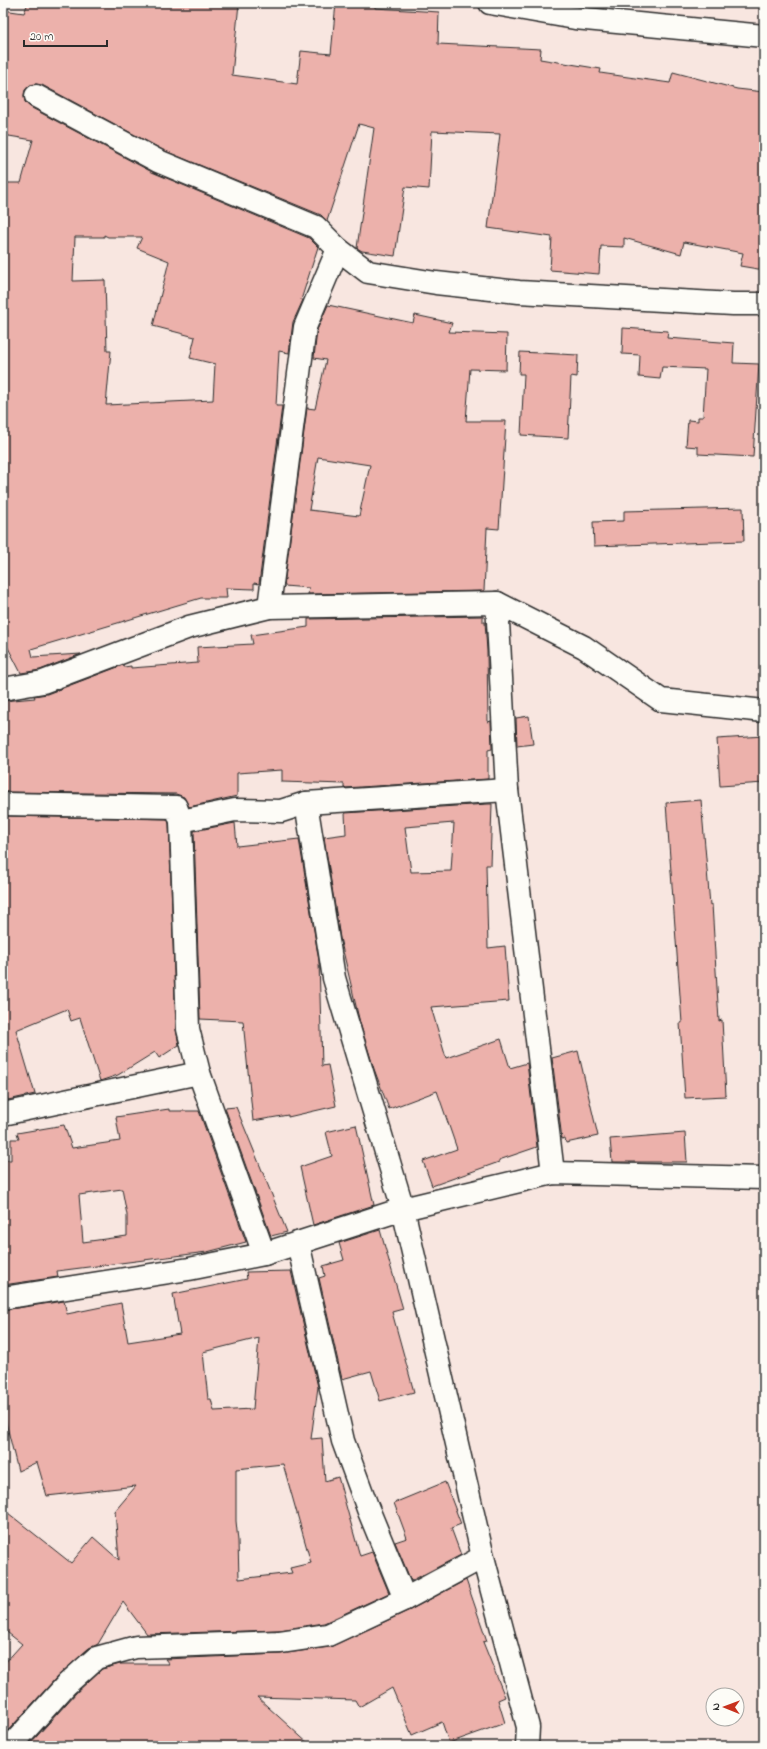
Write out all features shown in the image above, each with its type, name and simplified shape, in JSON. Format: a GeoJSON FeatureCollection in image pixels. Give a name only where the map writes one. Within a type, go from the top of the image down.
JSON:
{"type":"FeatureCollection","features":[{"type":"Feature","properties":{"kind":"street"},"geometry":{"type":"LineString","coordinates":[[490,3],[575,18],[764,36]]}},
{"type":"Feature","properties":{"kind":"street"},"geometry":{"type":"LineString","coordinates":[[36,96],[158,161],[316,227],[338,249],[368,272],[436,283],[519,292],[733,304],[764,304]]}},
{"type":"Feature","properties":{"kind":"street"},"geometry":{"type":"LineString","coordinates":[[268,607],[305,327],[338,249]]}},
{"type":"Feature","properties":{"kind":"street"},"geometry":{"type":"LineString","coordinates":[[497,603],[507,790],[553,1173]]}},
{"type":"Feature","properties":{"kind":"street"},"geometry":{"type":"LineString","coordinates":[[3,689],[43,682],[189,626],[268,607],[497,603],[584,647],[661,700],[764,711]]}},
{"type":"Feature","properties":{"kind":"street"},"geometry":{"type":"LineString","coordinates":[[181,821],[234,810],[281,811],[306,803],[507,790]]}},
{"type":"Feature","properties":{"kind":"street"},"geometry":{"type":"LineString","coordinates":[[306,803],[334,978],[403,1209],[483,1557],[528,1727],[527,1746]]}},
{"type":"Feature","properties":{"kind":"street"},"geometry":{"type":"LineString","coordinates":[[3,804],[176,806],[181,821],[188,1028],[199,1073],[264,1254]]}},
{"type":"Feature","properties":{"kind":"street"},"geometry":{"type":"LineString","coordinates":[[3,1114],[199,1073]]}},
{"type":"Feature","properties":{"kind":"street"},"geometry":{"type":"LineString","coordinates":[[3,1298],[189,1269],[264,1254],[403,1209],[553,1173],[764,1178]]}},
{"type":"Feature","properties":{"kind":"street"},"geometry":{"type":"LineString","coordinates":[[298,1243],[343,1441],[368,1509],[405,1599]]}},
{"type":"Feature","properties":{"kind":"street"},"geometry":{"type":"LineString","coordinates":[[11,1746],[67,1684],[96,1658],[136,1647],[280,1642],[328,1635],[405,1599],[483,1557]]}},
{"type":"Feature","properties":{"kind":"building"},"geometry":{"type":"Polygon","coordinates":[[[28,3],[239,3],[232,75],[297,84],[301,51],[331,54],[336,3],[375,3],[375,8],[439,12],[438,44],[541,49],[540,59],[601,69],[600,73],[670,83],[673,72],[737,89],[764,92],[764,270],[740,266],[743,253],[684,242],[681,254],[624,238],[624,247],[601,246],[599,274],[550,270],[552,237],[488,228],[500,134],[432,131],[429,189],[405,187],[395,256],[362,251],[357,248],[374,128],[359,124],[327,221],[321,215],[163,150],[42,85],[30,85],[25,90],[24,96],[25,102],[30,107],[152,172],[309,238],[318,247],[301,300],[303,300],[293,322],[289,353],[279,351],[276,406],[282,406],[259,584],[254,583],[254,589],[226,588],[227,598],[201,598],[31,649],[33,657],[81,654],[40,670],[21,673],[3,638],[3,183],[21,183],[33,140],[3,135],[3,10],[24,13],[28,3]],[[104,235],[104,237],[75,237],[73,281],[105,280],[107,351],[111,351],[106,405],[213,400],[215,364],[190,358],[195,337],[153,326],[169,261],[137,248],[142,237],[108,237],[104,235]]]}},
{"type":"Feature","properties":{"kind":"building"},"geometry":{"type":"Polygon","coordinates":[[[328,305],[413,323],[415,315],[452,323],[449,332],[507,334],[506,370],[470,369],[466,421],[506,421],[499,529],[487,528],[484,591],[308,594],[309,588],[284,586],[307,408],[315,409],[326,360],[314,358],[317,330],[328,305]],[[318,457],[309,510],[359,516],[370,465],[318,457]]]}},
{"type":"Feature","properties":{"kind":"building"},"geometry":{"type":"Polygon","coordinates":[[[623,328],[668,331],[667,338],[734,343],[733,363],[759,364],[753,457],[698,454],[698,447],[686,446],[688,420],[698,421],[698,417],[703,417],[706,369],[662,367],[660,379],[639,377],[640,355],[622,354],[623,328]]]}},
{"type":"Feature","properties":{"kind":"building"},"geometry":{"type":"Polygon","coordinates":[[[520,352],[578,355],[577,377],[571,376],[568,438],[521,435],[524,374],[519,374],[520,352]]]}},
{"type":"Feature","properties":{"kind":"building"},"geometry":{"type":"Polygon","coordinates":[[[743,508],[744,541],[594,546],[593,522],[624,521],[624,511],[743,508]]]}},
{"type":"Feature","properties":{"kind":"building"},"geometry":{"type":"Polygon","coordinates":[[[483,616],[483,622],[485,622],[487,651],[488,722],[491,721],[492,749],[488,750],[488,779],[344,788],[344,784],[282,782],[282,770],[237,773],[237,796],[189,807],[184,797],[176,794],[3,792],[3,701],[35,698],[34,696],[47,694],[123,665],[124,667],[131,666],[131,668],[198,663],[197,647],[253,644],[251,635],[308,627],[308,619],[483,616]]]}},
{"type":"Feature","properties":{"kind":"building"},"geometry":{"type":"Polygon","coordinates":[[[529,716],[533,744],[517,746],[516,718],[529,716]]]}},
{"type":"Feature","properties":{"kind":"building"},"geometry":{"type":"Polygon","coordinates":[[[764,736],[764,783],[720,786],[717,739],[764,736]]]}},
{"type":"Feature","properties":{"kind":"building"},"geometry":{"type":"Polygon","coordinates":[[[701,800],[710,905],[712,904],[719,1021],[722,1020],[726,1096],[685,1098],[680,1023],[682,1023],[666,803],[701,800]]]}},
{"type":"Feature","properties":{"kind":"building"},"geometry":{"type":"Polygon","coordinates":[[[492,804],[490,865],[486,865],[488,948],[505,946],[509,1001],[431,1007],[446,1058],[501,1039],[510,1068],[527,1063],[537,1147],[432,1186],[423,1161],[457,1149],[437,1091],[389,1109],[374,1069],[360,1023],[340,938],[324,837],[346,834],[345,813],[492,804]],[[454,823],[405,827],[411,872],[451,871],[454,823]]]}},
{"type":"Feature","properties":{"kind":"building"},"geometry":{"type":"Polygon","coordinates":[[[3,816],[167,819],[169,823],[176,1029],[179,1045],[159,1058],[155,1052],[118,1075],[100,1081],[80,1018],[71,1021],[67,1009],[16,1030],[35,1094],[8,1100],[3,1086],[3,816]]]}},
{"type":"Feature","properties":{"kind":"building"},"geometry":{"type":"Polygon","coordinates":[[[235,823],[237,846],[299,839],[319,961],[322,1066],[328,1065],[336,1106],[288,1117],[288,1115],[253,1121],[243,1021],[200,1019],[194,831],[235,823]]]}},
{"type":"Feature","properties":{"kind":"building"},"geometry":{"type":"Polygon","coordinates":[[[578,1051],[598,1136],[566,1143],[565,1138],[562,1139],[552,1058],[578,1051]]]}},
{"type":"Feature","properties":{"kind":"building"},"geometry":{"type":"Polygon","coordinates":[[[236,1107],[287,1232],[271,1236],[225,1108],[236,1107]]]}},
{"type":"Feature","properties":{"kind":"building"},"geometry":{"type":"Polygon","coordinates":[[[169,1109],[169,1111],[199,1111],[246,1242],[207,1252],[57,1271],[58,1277],[3,1285],[3,1160],[11,1160],[11,1139],[19,1139],[17,1133],[64,1125],[72,1148],[120,1141],[116,1117],[169,1109]],[[122,1189],[79,1195],[83,1242],[127,1236],[127,1215],[122,1189]]]}},
{"type":"Feature","properties":{"kind":"building"},"geometry":{"type":"Polygon","coordinates":[[[356,1125],[374,1205],[313,1225],[300,1167],[332,1156],[326,1132],[356,1125]]]}},
{"type":"Feature","properties":{"kind":"building"},"geometry":{"type":"Polygon","coordinates":[[[685,1133],[687,1162],[612,1162],[610,1139],[685,1133]]]}},
{"type":"Feature","properties":{"kind":"building"},"geometry":{"type":"Polygon","coordinates":[[[380,1230],[403,1309],[392,1312],[414,1392],[380,1401],[371,1371],[342,1379],[319,1278],[325,1276],[323,1266],[344,1260],[339,1243],[380,1230]]]}},
{"type":"Feature","properties":{"kind":"building"},"geometry":{"type":"Polygon","coordinates":[[[291,1271],[318,1387],[311,1439],[322,1438],[325,1481],[338,1477],[360,1556],[372,1552],[389,1593],[324,1623],[279,1630],[147,1634],[123,1602],[98,1644],[88,1649],[59,1675],[3,1736],[3,1665],[22,1644],[3,1629],[3,1509],[71,1563],[93,1537],[119,1560],[115,1511],[136,1486],[47,1496],[37,1462],[18,1471],[3,1410],[3,1310],[64,1301],[67,1314],[121,1303],[128,1342],[180,1334],[173,1294],[247,1279],[246,1272],[291,1271]],[[259,1338],[203,1352],[208,1399],[211,1399],[214,1411],[253,1409],[259,1338]],[[283,1464],[236,1469],[236,1521],[239,1579],[292,1573],[290,1568],[311,1563],[283,1464]]]}},
{"type":"Feature","properties":{"kind":"building"},"geometry":{"type":"Polygon","coordinates":[[[445,1482],[461,1524],[451,1528],[461,1555],[411,1581],[395,1542],[407,1538],[394,1503],[445,1482]]]}},
{"type":"Feature","properties":{"kind":"building"},"geometry":{"type":"Polygon","coordinates":[[[466,1580],[487,1641],[483,1642],[505,1697],[498,1700],[505,1723],[449,1743],[442,1722],[412,1735],[392,1688],[359,1707],[355,1700],[257,1697],[311,1746],[28,1746],[76,1693],[102,1669],[120,1664],[169,1664],[165,1659],[281,1654],[330,1647],[410,1610],[466,1580]]]}}]}
